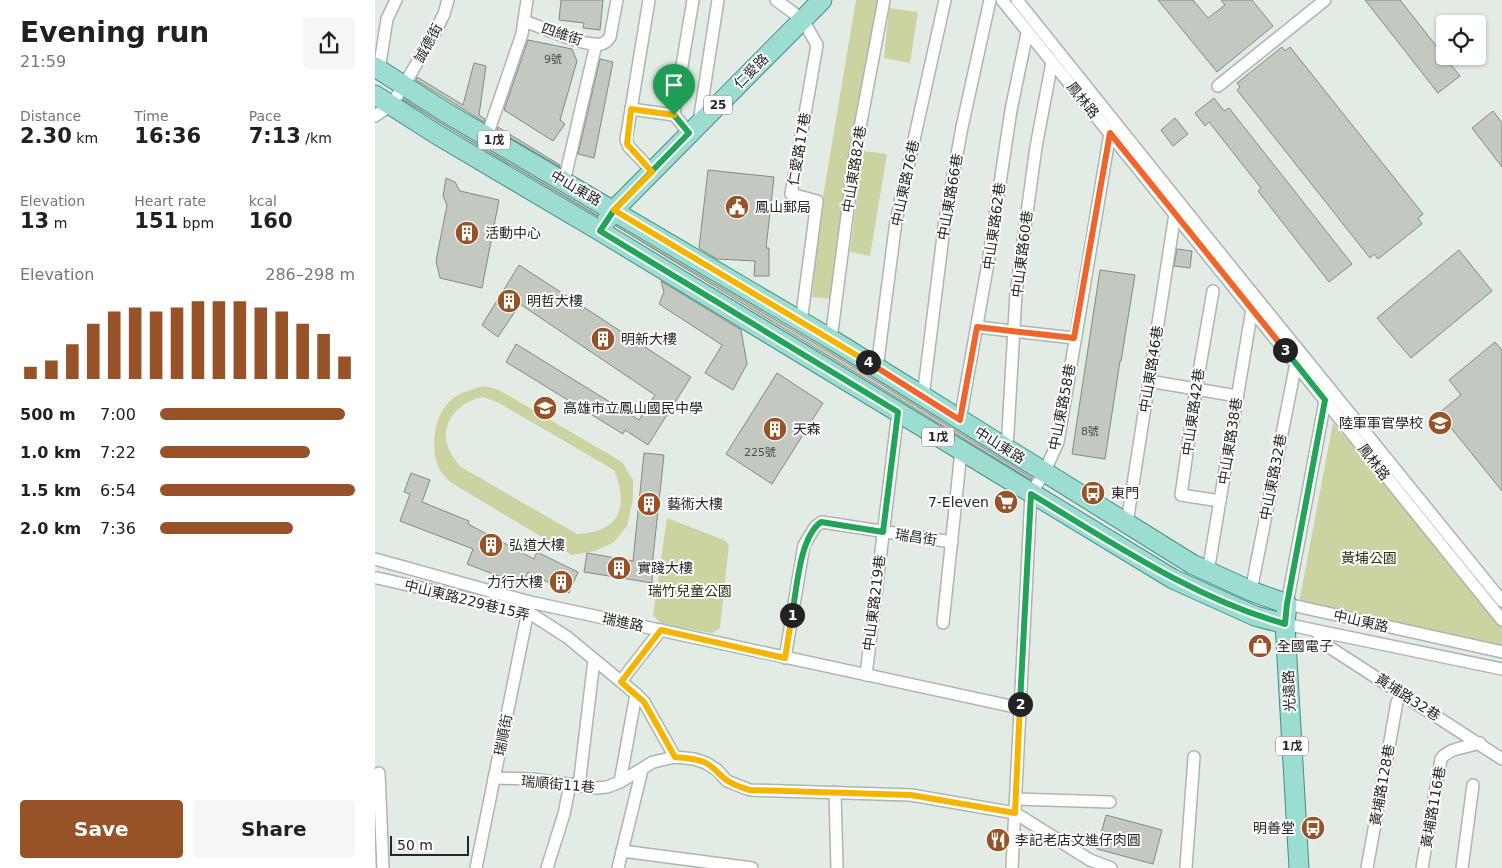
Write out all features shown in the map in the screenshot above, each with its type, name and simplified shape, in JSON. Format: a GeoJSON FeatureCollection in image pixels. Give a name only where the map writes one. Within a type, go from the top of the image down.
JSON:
{"type":"FeatureCollection","features":[{"type":"Feature","properties":{"kind":"main road","name":"仁愛路"},"geometry":{"type":"LineString","coordinates":[[600,231],[614,210],[822,0]]}},
{"type":"Feature","properties":{"kind":"main road","name":"中山東路"},"geometry":{"type":"LineString","coordinates":[[377,69],[564,182],[831,339],[1044,473],[1208,572],[1287,604]]}},
{"type":"Feature","properties":{"kind":"main road","name":"中山東路"},"geometry":{"type":"LineString","coordinates":[[375,95],[435,134],[600,231],[1173,579],[1255,616],[1285,624]]}},
{"type":"Feature","properties":{"kind":"main road","name":"光遠路"},"geometry":{"type":"LineString","coordinates":[[1287,604],[1285,624],[1299,868]]}},
{"type":"Feature","properties":{"kind":"street"},"geometry":{"type":"LineString","coordinates":[[377,69],[387,19],[396,0]]}},
{"type":"Feature","properties":{"kind":"street","name":"誠德街"},"geometry":{"type":"LineString","coordinates":[[391,105],[441,20],[448,0]]}},
{"type":"Feature","properties":{"kind":"street","name":"四維街"},"geometry":{"type":"LineString","coordinates":[[527,0],[524,21],[579,41],[596,44],[607,42],[611,37],[617,0]]}},
{"type":"Feature","properties":{"kind":"street"},"geometry":{"type":"LineString","coordinates":[[649,0],[627,144],[652,172]]}},
{"type":"Feature","properties":{"kind":"street"},"geometry":{"type":"LineString","coordinates":[[674,115],[693,0]]}},
{"type":"Feature","properties":{"kind":"street"},"geometry":{"type":"LineString","coordinates":[[631,109],[674,115],[694,129],[718,0]]}},
{"type":"Feature","properties":{"kind":"street"},"geometry":{"type":"LineString","coordinates":[[776,0],[803,20]]}},
{"type":"Feature","properties":{"kind":"street","name":"中山東路82巷"},"geometry":{"type":"LineString","coordinates":[[831,339],[855,154],[884,0]]}},
{"type":"Feature","properties":{"kind":"street","name":"中山東路76巷"},"geometry":{"type":"LineString","coordinates":[[877,368],[896,221],[945,0]]}},
{"type":"Feature","properties":{"kind":"street","name":"中山東路66巷"},"geometry":{"type":"LineString","coordinates":[[923,397],[945,220],[962,127],[989,0]]}},
{"type":"Feature","properties":{"kind":"street","name":"鳳林路"},"geometry":{"type":"LineString","coordinates":[[1002,0],[1502,620]]}},
{"type":"Feature","properties":{"kind":"street","name":"鳳林路"},"geometry":{"type":"LineString","coordinates":[[1017,0],[1502,600]]}},
{"type":"Feature","properties":{"kind":"street"},"geometry":{"type":"LineString","coordinates":[[1218,86],[1325,0]]}},
{"type":"Feature","properties":{"kind":"street","name":"仁愛路17巷"},"geometry":{"type":"LineString","coordinates":[[801,322],[817,201],[791,194],[817,44],[803,20]]}},
{"type":"Feature","properties":{"kind":"street"},"geometry":{"type":"LineString","coordinates":[[487,136],[522,34],[524,21]]}},
{"type":"Feature","properties":{"kind":"street","name":"中山東路62巷"},"geometry":{"type":"LineString","coordinates":[[960,420],[977,327],[1011,110],[1027,33]]}},
{"type":"Feature","properties":{"kind":"street"},"geometry":{"type":"LineString","coordinates":[[564,182],[596,44]]}},
{"type":"Feature","properties":{"kind":"street","name":"中山東路60巷"},"geometry":{"type":"LineString","coordinates":[[1007,449],[1016,293],[1033,167],[1052,62]]}},
{"type":"Feature","properties":{"kind":"street"},"geometry":{"type":"LineString","coordinates":[[375,116],[391,105]]}},
{"type":"Feature","properties":{"kind":"street","name":"中山東路58巷"},"geometry":{"type":"LineString","coordinates":[[1031,494],[1044,473],[1058,442],[1110,133]]}},
{"type":"Feature","properties":{"kind":"street","name":"中山東路46巷"},"geometry":{"type":"LineString","coordinates":[[1127,523],[1175,214]]}},
{"type":"Feature","properties":{"kind":"street","name":"中山東路42巷"},"geometry":{"type":"LineString","coordinates":[[1213,291],[1196,389],[1181,495],[1219,501]]}},
{"type":"Feature","properties":{"kind":"street","name":"中山東路38巷"},"geometry":{"type":"LineString","coordinates":[[1208,572],[1252,309]]}},
{"type":"Feature","properties":{"kind":"street"},"geometry":{"type":"LineString","coordinates":[[977,327],[1074,338]]}},
{"type":"Feature","properties":{"kind":"street","name":"中山東路32巷"},"geometry":{"type":"LineString","coordinates":[[1251,590],[1296,363]]}},
{"type":"Feature","properties":{"kind":"street"},"geometry":{"type":"LineString","coordinates":[[1149,381],[1237,396]]}},
{"type":"Feature","properties":{"kind":"street"},"geometry":{"type":"LineString","coordinates":[[1287,604],[1325,400],[1329,388]]}},
{"type":"Feature","properties":{"kind":"street","name":"中山東路219巷"},"geometry":{"type":"LineString","coordinates":[[866,675],[898,412]]}},
{"type":"Feature","properties":{"kind":"street"},"geometry":{"type":"LineString","coordinates":[[952,542],[961,451]]}},
{"type":"Feature","properties":{"kind":"street"},"geometry":{"type":"LineString","coordinates":[[1012,868],[1031,494]]}},
{"type":"Feature","properties":{"kind":"street","name":"瑞昌街"},"geometry":{"type":"LineString","coordinates":[[785,658],[804,545],[815,527],[821,522],[952,542],[943,624]]}},
{"type":"Feature","properties":{"kind":"street"},"geometry":{"type":"LineString","coordinates":[[376,581],[377,560]]}},
{"type":"Feature","properties":{"kind":"street","name":"瑞進路"},"geometry":{"type":"LineString","coordinates":[[377,560],[529,607],[661,630],[1020,708]]}},
{"type":"Feature","properties":{"kind":"street","name":"中山東路229巷15弄"},"geometry":{"type":"LineString","coordinates":[[376,581],[529,607],[644,702],[675,757]]}},
{"type":"Feature","properties":{"kind":"street","name":"中山東路"},"geometry":{"type":"LineString","coordinates":[[1287,604],[1502,652]]}},
{"type":"Feature","properties":{"kind":"street","name":"瑞順街"},"geometry":{"type":"LineString","coordinates":[[476,868],[529,607]]}},
{"type":"Feature","properties":{"kind":"street","name":"中山東路"},"geometry":{"type":"LineString","coordinates":[[1285,624],[1502,669]]}},
{"type":"Feature","properties":{"kind":"street"},"geometry":{"type":"LineString","coordinates":[[621,682],[661,630]]}},
{"type":"Feature","properties":{"kind":"street","name":"黃埔路32巷"},"geometry":{"type":"LineString","coordinates":[[1317,632],[1326,644],[1502,759]]}},
{"type":"Feature","properties":{"kind":"street"},"geometry":{"type":"LineString","coordinates":[[547,868],[574,785],[594,660]]}},
{"type":"Feature","properties":{"kind":"street"},"geometry":{"type":"LineString","coordinates":[[620,782],[636,694]]}},
{"type":"Feature","properties":{"kind":"street","name":"黃埔路128巷"},"geometry":{"type":"LineString","coordinates":[[1367,868],[1397,702]]}},
{"type":"Feature","properties":{"kind":"street","name":"黃埔路116巷"},"geometry":{"type":"LineString","coordinates":[[1422,868],[1441,759],[1449,752],[1480,743]]}},
{"type":"Feature","properties":{"kind":"street"},"geometry":{"type":"LineString","coordinates":[[675,757],[694,759],[706,763],[717,770],[727,781],[750,790],[911,795],[1015,813],[1090,864],[1111,868]]}},
{"type":"Feature","properties":{"kind":"street","name":"瑞順街11巷"},"geometry":{"type":"LineString","coordinates":[[494,778],[532,780],[596,788],[607,787],[620,782],[653,762],[675,757]]}},
{"type":"Feature","properties":{"kind":"street"},"geometry":{"type":"LineString","coordinates":[[1186,868],[1194,757]]}},
{"type":"Feature","properties":{"kind":"street"},"geometry":{"type":"LineString","coordinates":[[617,868],[642,770]]}},
{"type":"Feature","properties":{"kind":"street"},"geometry":{"type":"LineString","coordinates":[[379,773],[383,868]]}},
{"type":"Feature","properties":{"kind":"street"},"geometry":{"type":"LineString","coordinates":[[1462,868],[1473,785]]}},
{"type":"Feature","properties":{"kind":"street"},"geometry":{"type":"LineString","coordinates":[[835,792],[837,868]]}},
{"type":"Feature","properties":{"kind":"street"},"geometry":{"type":"LineString","coordinates":[[1015,799],[1111,802]]}},
{"type":"Feature","properties":{"kind":"street"},"geometry":{"type":"LineString","coordinates":[[621,851],[752,868]]}},
{"type":"Feature","properties":{"kind":"green space"},"geometry":{"type":"Polygon","coordinates":[[[856,0],[878,0],[851,137],[832,299],[812,297],[818,226],[856,0]]]}},
{"type":"Feature","properties":{"kind":"green space"},"geometry":{"type":"Polygon","coordinates":[[[889,8],[918,12],[910,63],[884,58],[889,8]]]}},
{"type":"Feature","properties":{"kind":"green space"},"geometry":{"type":"Polygon","coordinates":[[[863,151],[887,154],[870,256],[850,252],[863,151]]]}},
{"type":"Feature","properties":{"kind":"green space"},"geometry":{"type":"Polygon","coordinates":[[[484,386],[499,390],[622,462],[633,480],[633,499],[627,526],[614,542],[595,551],[572,555],[450,482],[443,474],[437,462],[434,443],[437,423],[441,414],[445,406],[458,395],[484,386]],[[484,397],[476,399],[461,407],[450,419],[446,435],[447,443],[454,459],[461,467],[577,534],[596,531],[606,527],[613,521],[618,514],[621,497],[614,470],[499,403],[484,397]]]}},
{"type":"Feature","properties":{"kind":"green space","name":"黃埔公園"},"geometry":{"type":"Polygon","coordinates":[[[1333,423],[1502,621],[1502,652],[1299,603],[1333,423]]]}},
{"type":"Feature","properties":{"kind":"green space","name":"瑞竹兒童公園"},"geometry":{"type":"Polygon","coordinates":[[[667,518],[724,540],[729,545],[720,628],[712,633],[661,624],[653,615],[667,518]]]}},
{"type":"Feature","properties":{"kind":"building"},"geometry":{"type":"Polygon","coordinates":[[[561,0],[603,0],[600,30],[583,28],[584,23],[559,20],[561,0]]]}},
{"type":"Feature","properties":{"kind":"building"},"geometry":{"type":"Polygon","coordinates":[[[1158,0],[1193,0],[1208,18],[1225,5],[1221,0],[1252,0],[1273,26],[1217,72],[1158,0]]]}},
{"type":"Feature","properties":{"kind":"building"},"geometry":{"type":"Polygon","coordinates":[[[1365,0],[1400,0],[1436,46],[1436,65],[1451,65],[1460,76],[1438,93],[1365,0]]]}},
{"type":"Feature","properties":{"kind":"building"},"geometry":{"type":"Polygon","coordinates":[[[528,40],[572,49],[577,61],[560,120],[565,124],[553,141],[504,110],[528,40]]]}},
{"type":"Feature","properties":{"kind":"building"},"geometry":{"type":"Polygon","coordinates":[[[1282,47],[1285,51],[1290,47],[1423,214],[1418,218],[1422,224],[1378,259],[1374,254],[1370,258],[1237,90],[1240,87],[1237,83],[1282,47]]]}},
{"type":"Feature","properties":{"kind":"building"},"geometry":{"type":"Polygon","coordinates":[[[600,59],[613,62],[594,158],[578,154],[600,59]]]}},
{"type":"Feature","properties":{"kind":"building"},"geometry":{"type":"Polygon","coordinates":[[[474,63],[486,66],[479,115],[485,119],[484,122],[416,80],[417,77],[463,105],[474,63]]]}},
{"type":"Feature","properties":{"kind":"building"},"geometry":{"type":"Polygon","coordinates":[[[1214,98],[1224,111],[1229,108],[1352,264],[1329,282],[1258,191],[1261,188],[1209,122],[1205,126],[1195,113],[1214,98]]]}},
{"type":"Feature","properties":{"kind":"building"},"geometry":{"type":"Polygon","coordinates":[[[404,99],[435,119],[403,100],[404,99]]]}},
{"type":"Feature","properties":{"kind":"building"},"geometry":{"type":"Polygon","coordinates":[[[1493,111],[1502,123],[1502,167],[1472,128],[1493,111]]]}},
{"type":"Feature","properties":{"kind":"building"},"geometry":{"type":"Polygon","coordinates":[[[1175,118],[1188,134],[1173,146],[1161,130],[1175,118]]]}},
{"type":"Feature","properties":{"kind":"building"},"geometry":{"type":"Polygon","coordinates":[[[498,127],[560,165],[560,167],[497,130],[498,127]]]}},
{"type":"Feature","properties":{"kind":"building"},"geometry":{"type":"Polygon","coordinates":[[[489,152],[597,215],[597,216],[489,152]]]}},
{"type":"Feature","properties":{"kind":"building","name":"鳳山郵局"},"geometry":{"type":"Polygon","coordinates":[[[708,170],[774,177],[766,248],[769,248],[769,276],[754,276],[755,261],[717,259],[699,248],[708,170]]]}},
{"type":"Feature","properties":{"kind":"building","name":"活動中心"},"geometry":{"type":"Polygon","coordinates":[[[446,178],[455,182],[460,191],[499,200],[482,288],[440,278],[436,261],[447,205],[443,196],[446,178]]]}},
{"type":"Feature","properties":{"kind":"building"},"geometry":{"type":"Polygon","coordinates":[[[616,226],[825,349],[1032,478],[1031,480],[616,226]]]}},
{"type":"Feature","properties":{"kind":"building"},"geometry":{"type":"Polygon","coordinates":[[[1177,249],[1192,251],[1190,268],[1174,266],[1177,249]]]}},
{"type":"Feature","properties":{"kind":"building"},"geometry":{"type":"Polygon","coordinates":[[[1459,250],[1492,291],[1411,358],[1377,318],[1459,250]]]}},
{"type":"Feature","properties":{"kind":"building"},"geometry":{"type":"Polygon","coordinates":[[[519,265],[691,377],[648,445],[625,430],[623,434],[506,362],[516,344],[639,420],[655,395],[520,304],[498,337],[482,325],[519,265]]]}},
{"type":"Feature","properties":{"kind":"building"},"geometry":{"type":"Polygon","coordinates":[[[1100,270],[1135,275],[1105,459],[1072,454],[1100,270]]]}},
{"type":"Feature","properties":{"kind":"building"},"geometry":{"type":"Polygon","coordinates":[[[661,281],[741,330],[747,364],[733,390],[705,373],[722,345],[659,304],[664,292],[661,281]]]}},
{"type":"Feature","properties":{"kind":"building"},"geometry":{"type":"Polygon","coordinates":[[[1495,342],[1502,350],[1502,491],[1439,413],[1461,395],[1449,380],[1495,342]]]}},
{"type":"Feature","properties":{"kind":"building","name":"天森"},"geometry":{"type":"Polygon","coordinates":[[[777,373],[823,403],[772,484],[726,454],[777,373]]]}},
{"type":"Feature","properties":{"kind":"building"},"geometry":{"type":"Polygon","coordinates":[[[644,453],[664,455],[652,583],[584,572],[587,553],[633,561],[644,453]]]}},
{"type":"Feature","properties":{"kind":"building"},"geometry":{"type":"Polygon","coordinates":[[[411,473],[430,480],[422,502],[469,521],[468,524],[534,559],[537,552],[578,572],[569,593],[528,572],[522,585],[467,564],[473,549],[400,521],[410,494],[404,492],[411,473]]]}},
{"type":"Feature","properties":{"kind":"building"},"geometry":{"type":"Polygon","coordinates":[[[1106,815],[1162,830],[1153,864],[1097,849],[1106,815]]]}},
{"type":"Feature","properties":{"kind":"place","name":"鳳山郵局"},"geometry":{"type":"Point","coordinates":[737,207]}},
{"type":"Feature","properties":{"kind":"place","name":"活動中心"},"geometry":{"type":"Point","coordinates":[467,233]}},
{"type":"Feature","properties":{"kind":"place","name":"明哲大樓"},"geometry":{"type":"Point","coordinates":[509,301]}},
{"type":"Feature","properties":{"kind":"place","name":"明新大樓"},"geometry":{"type":"Point","coordinates":[603,339]}},
{"type":"Feature","properties":{"kind":"place","name":"高雄市立鳳山國民中學"},"geometry":{"type":"Point","coordinates":[545,408]}},
{"type":"Feature","properties":{"kind":"place","name":"陸軍軍官學校"},"geometry":{"type":"Point","coordinates":[1440,423]}},
{"type":"Feature","properties":{"kind":"place","name":"天森"},"geometry":{"type":"Point","coordinates":[775,429]}},
{"type":"Feature","properties":{"kind":"place","name":"東門"},"geometry":{"type":"Point","coordinates":[1093,493]}},
{"type":"Feature","properties":{"kind":"place","name":"7-Eleven"},"geometry":{"type":"Point","coordinates":[1006,502]}},
{"type":"Feature","properties":{"kind":"place","name":"藝術大樓"},"geometry":{"type":"Point","coordinates":[649,504]}},
{"type":"Feature","properties":{"kind":"place","name":"弘道大樓"},"geometry":{"type":"Point","coordinates":[491,545]}},
{"type":"Feature","properties":{"kind":"place","name":"實踐大樓"},"geometry":{"type":"Point","coordinates":[619,568]}},
{"type":"Feature","properties":{"kind":"place","name":"力行大樓"},"geometry":{"type":"Point","coordinates":[561,582]}},
{"type":"Feature","properties":{"kind":"place","name":"全國電子"},"geometry":{"type":"Point","coordinates":[1260,646]}},
{"type":"Feature","properties":{"kind":"place","name":"明善堂"},"geometry":{"type":"Point","coordinates":[1313,828]}},
{"type":"Feature","properties":{"kind":"place","name":"李記老店文進仔肉圓"},"geometry":{"type":"Point","coordinates":[998,840]}},
{"type":"Feature","properties":{"kind":"route"},"geometry":{"type":"LineString","coordinates":[[674,115],[631,109],[627,144],[629,147],[652,172],[614,210],[831,339],[960,420],[977,327],[1074,338],[1110,133],[1325,400],[1287,604],[1285,624],[1255,616],[1173,579],[1031,494],[1015,813],[911,795],[750,790],[727,781],[717,770],[706,763],[694,759],[675,757],[644,702],[621,682],[661,630],[785,658],[804,545],[810,533],[821,522],[883,532],[898,412],[600,231],[614,210],[630,193],[689,133],[674,115]]}}]}
